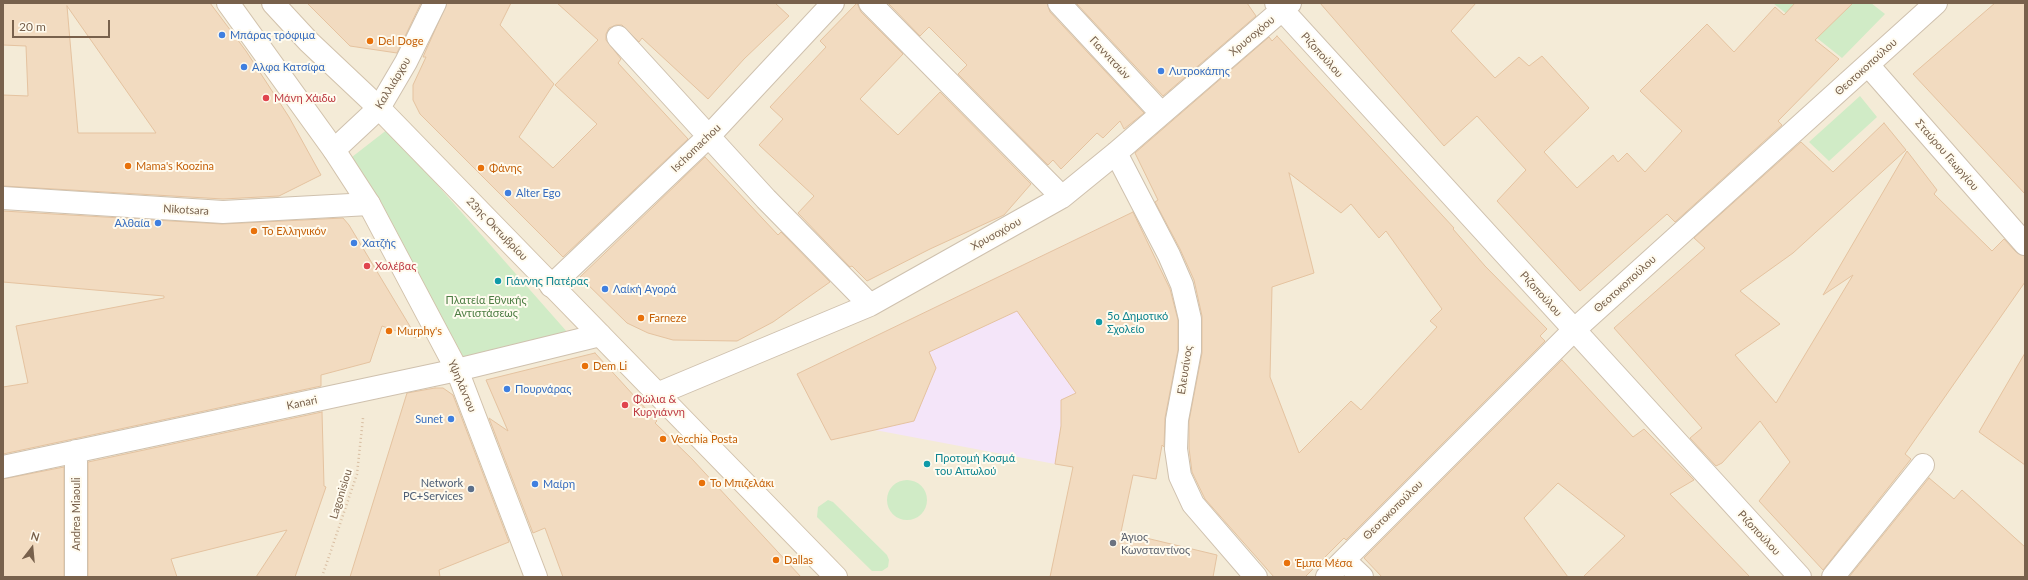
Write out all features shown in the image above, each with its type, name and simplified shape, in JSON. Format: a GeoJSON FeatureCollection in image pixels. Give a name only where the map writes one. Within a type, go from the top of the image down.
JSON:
{"type":"FeatureCollection","features":[{"type":"Feature","properties":{"kind":"street"},"geometry":{"type":"LineString","coordinates":[[228,3],[334,150],[369,204]]}},
{"type":"Feature","properties":{"kind":"street","name":"23ης Οκτωβρίου"},"geometry":{"type":"LineString","coordinates":[[273,3],[309,42],[379,108],[836,577]]}},
{"type":"Feature","properties":{"kind":"street","name":"Καλλιάρχου"},"geometry":{"type":"LineString","coordinates":[[334,150],[379,108],[406,62],[435,3]]}},
{"type":"Feature","properties":{"kind":"street","name":"Ischomachou"},"geometry":{"type":"LineString","coordinates":[[552,286],[709,136],[833,3]]}},
{"type":"Feature","properties":{"kind":"street"},"geometry":{"type":"LineString","coordinates":[[870,3],[1062,197]]}},
{"type":"Feature","properties":{"kind":"street","name":"Γιαννιτσών"},"geometry":{"type":"LineString","coordinates":[[1059,3],[1161,113]]}},
{"type":"Feature","properties":{"kind":"street","name":"Θεοτοκοπούλου"},"geometry":{"type":"LineString","coordinates":[[1327,577],[1574,330],[1936,3]]}},
{"type":"Feature","properties":{"kind":"street","name":"Χρυσοχόου"},"geometry":{"type":"LineString","coordinates":[[657,394],[870,305],[1062,197],[1116,153],[1283,6]]}},
{"type":"Feature","properties":{"kind":"street","name":"Ριζοπούλου"},"geometry":{"type":"LineString","coordinates":[[1283,6],[1574,330],[1800,577]]}},
{"type":"Feature","properties":{"kind":"street"},"geometry":{"type":"LineString","coordinates":[[618,37],[766,199],[870,305]]}},
{"type":"Feature","properties":{"kind":"street","name":"Σταύρου Γεωργίου"},"geometry":{"type":"LineString","coordinates":[[1868,65],[2025,244]]}},
{"type":"Feature","properties":{"kind":"street","name":"Ελευσίνος"},"geometry":{"type":"LineString","coordinates":[[1116,153],[1169,256],[1182,285],[1190,319],[1190,351],[1177,420],[1176,449],[1180,476],[1193,504],[1256,577]]}},
{"type":"Feature","properties":{"kind":"street","name":"Nikotsara"},"geometry":{"type":"LineString","coordinates":[[3,198],[223,212],[369,204]]}},
{"type":"Feature","properties":{"kind":"street","name":"Υψηλάντου"},"geometry":{"type":"LineString","coordinates":[[369,204],[457,370],[536,577]]}},
{"type":"Feature","properties":{"kind":"street","name":"Kanari"},"geometry":{"type":"LineString","coordinates":[[3,467],[457,370],[600,335]]}},
{"type":"Feature","properties":{"kind":"street","name":"Andrea Miaouli"},"geometry":{"type":"LineString","coordinates":[[76,451],[76,577]]}},
{"type":"Feature","properties":{"kind":"street"},"geometry":{"type":"LineString","coordinates":[[1834,577],[1923,465]]}},
{"type":"Feature","properties":{"kind":"street"},"geometry":{"type":"LineString","coordinates":[[1344,560],[1362,577]]}},
{"type":"Feature","properties":{"kind":"path","name":"Lagonisiou"},"geometry":{"type":"LineString","coordinates":[[322,577],[357,474],[366,390]]}},
{"type":"Feature","properties":{"kind":"shaded area"},"geometry":{"type":"Polygon","coordinates":[[[3,3],[2025,3],[2025,577],[3,577],[3,3]]]}},
{"type":"Feature","properties":{"kind":"shaded area"},"geometry":{"type":"Polygon","coordinates":[[[1120,218],[1179,332],[1156,479],[1055,464],[875,430],[831,440],[797,374],[1120,218]]]}},
{"type":"Feature","properties":{"kind":"green space"},"geometry":{"type":"Polygon","coordinates":[[[1773,3],[1871,3],[1885,14],[1842,58],[1773,3]]]}},
{"type":"Feature","properties":{"kind":"green space"},"geometry":{"type":"Polygon","coordinates":[[[1860,96],[1877,117],[1829,161],[1809,142],[1860,96]]]}},
{"type":"Feature","properties":{"kind":"green space","name":"Πλατεία Εθνικής Αντιστάσεως"},"geometry":{"type":"Polygon","coordinates":[[[388,129],[568,333],[465,360],[352,157],[388,129]]]}},
{"type":"Feature","properties":{"kind":"green space"},"geometry":{"type":"Polygon","coordinates":[[[903,480],[911,480],[918,483],[924,489],[927,500],[924,511],[918,517],[911,520],[903,520],[896,517],[890,511],[887,504],[887,496],[890,489],[896,483],[903,480]]]}},
{"type":"Feature","properties":{"kind":"green space"},"geometry":{"type":"Polygon","coordinates":[[[828,500],[833,502],[887,555],[889,560],[888,567],[882,571],[872,571],[817,517],[818,507],[828,500]]]}},
{"type":"Feature","properties":{"kind":"building"},"geometry":{"type":"Polygon","coordinates":[[[3,3],[210,3],[246,51],[289,117],[321,175],[279,196],[223,199],[3,186],[3,95],[28,96],[26,46],[3,45],[3,3]],[[67,6],[78,133],[156,133],[67,6]]]}},
{"type":"Feature","properties":{"kind":"building"},"geometry":{"type":"Polygon","coordinates":[[[307,3],[421,3],[397,53],[350,46],[307,3]]]}},
{"type":"Feature","properties":{"kind":"building"},"geometry":{"type":"Polygon","coordinates":[[[447,3],[511,3],[500,25],[554,84],[519,137],[553,168],[597,124],[555,85],[598,40],[557,3],[775,3],[789,16],[744,59],[708,99],[642,38],[639,42],[622,25],[616,25],[609,28],[606,34],[606,40],[621,59],[618,63],[688,139],[563,257],[420,114],[413,100],[413,85],[426,57],[423,57],[447,3]]]}},
{"type":"Feature","properties":{"kind":"building"},"geometry":{"type":"Polygon","coordinates":[[[857,3],[861,12],[903,54],[860,99],[898,135],[940,92],[1031,184],[1004,215],[930,249],[867,281],[852,266],[850,267],[798,213],[814,196],[759,145],[783,119],[770,107],[826,47],[820,41],[857,3]]]}},
{"type":"Feature","properties":{"kind":"building"},"geometry":{"type":"Polygon","coordinates":[[[888,3],[1047,3],[1050,12],[1144,113],[1124,129],[1120,121],[1103,138],[1097,133],[1061,169],[1053,160],[1048,165],[958,74],[967,65],[929,27],[920,36],[888,3]]]}},
{"type":"Feature","properties":{"kind":"building"},"geometry":{"type":"Polygon","coordinates":[[[1076,3],[1247,3],[1256,16],[1163,96],[1076,3]]]}},
{"type":"Feature","properties":{"kind":"building"},"geometry":{"type":"Polygon","coordinates":[[[1320,3],[1476,3],[1451,31],[1495,78],[1519,57],[1529,66],[1542,56],[1589,108],[1544,152],[1577,188],[1613,155],[1618,162],[1627,153],[1645,172],[1682,131],[1640,91],[1707,24],[1734,52],[1775,7],[1784,15],[1795,3],[1853,3],[1815,40],[1839,59],[1778,121],[1782,125],[1675,222],[1667,214],[1580,291],[1497,201],[1526,170],[1477,116],[1444,146],[1320,3]]]}},
{"type":"Feature","properties":{"kind":"building"},"geometry":{"type":"Polygon","coordinates":[[[1995,3],[2025,3],[2025,194],[1913,74],[1995,3]]]}},
{"type":"Feature","properties":{"kind":"building"},"geometry":{"type":"Polygon","coordinates":[[[1277,36],[1454,228],[1453,229],[1485,266],[1547,329],[1540,336],[1545,341],[1346,540],[1344,538],[1305,577],[1274,577],[1205,499],[1192,472],[1189,448],[1189,421],[1202,353],[1202,316],[1194,280],[1180,249],[1155,202],[1158,200],[1135,153],[1269,37],[1272,41],[1277,36]],[[1289,173],[1314,273],[1272,287],[1270,377],[1299,453],[1351,401],[1361,410],[1437,327],[1430,321],[1442,309],[1386,231],[1379,238],[1351,204],[1341,213],[1289,173]]]}},
{"type":"Feature","properties":{"kind":"building"},"geometry":{"type":"Polygon","coordinates":[[[1884,123],[1906,150],[1793,253],[1740,291],[1780,324],[1735,355],[1776,403],[1853,275],[1823,295],[1907,151],[1937,190],[1934,194],[1992,251],[2004,239],[2016,252],[2025,256],[2025,282],[1905,454],[1911,459],[1823,570],[1759,501],[1790,462],[1760,421],[1722,463],[1716,466],[1690,438],[1702,428],[1614,328],[1705,248],[1694,238],[1801,142],[1833,172],[1884,123]]]}},
{"type":"Feature","properties":{"kind":"building"},"geometry":{"type":"Polygon","coordinates":[[[705,157],[778,235],[781,232],[830,282],[773,322],[737,341],[673,340],[648,333],[627,323],[580,277],[705,157]]]}},
{"type":"Feature","properties":{"kind":"building"},"geometry":{"type":"Polygon","coordinates":[[[3,211],[222,224],[343,218],[349,225],[417,338],[382,326],[370,362],[321,375],[321,386],[3,454],[3,387],[28,383],[16,326],[164,298],[164,296],[3,282],[3,211]]]}},
{"type":"Feature","properties":{"kind":"building"},"geometry":{"type":"Polygon","coordinates":[[[1133,212],[1170,289],[1178,320],[1178,350],[1165,418],[1164,447],[1162,445],[1156,479],[1133,475],[1121,532],[1217,555],[1213,577],[1050,577],[1073,467],[1055,464],[1061,426],[1061,400],[1076,393],[1017,311],[929,352],[936,368],[914,421],[831,440],[797,374],[1133,212]]]}},
{"type":"Feature","properties":{"kind":"building"},"geometry":{"type":"Polygon","coordinates":[[[595,353],[657,421],[655,423],[692,459],[801,577],[563,577],[545,528],[533,533],[489,418],[508,431],[486,380],[595,353]]]}},
{"type":"Feature","properties":{"kind":"building"},"geometry":{"type":"Polygon","coordinates":[[[2025,353],[2025,465],[1979,432],[2025,353]]]}},
{"type":"Feature","properties":{"kind":"building"},"geometry":{"type":"Polygon","coordinates":[[[1562,360],[1633,437],[1644,429],[1694,480],[1670,494],[1750,577],[1583,577],[1625,536],[1558,483],[1524,518],[1568,577],[1382,577],[1364,558],[1562,360]]]}},
{"type":"Feature","properties":{"kind":"building"},"geometry":{"type":"Polygon","coordinates":[[[443,388],[453,395],[509,542],[439,570],[440,577],[350,577],[407,393],[443,388]]]}},
{"type":"Feature","properties":{"kind":"building"},"geometry":{"type":"Polygon","coordinates":[[[322,412],[324,486],[326,487],[295,577],[256,577],[287,530],[171,559],[177,577],[88,577],[88,462],[322,412]]]}},
{"type":"Feature","properties":{"kind":"building"},"geometry":{"type":"Polygon","coordinates":[[[64,467],[64,577],[3,577],[3,479],[64,467]]]}},
{"type":"Feature","properties":{"kind":"building"},"geometry":{"type":"Polygon","coordinates":[[[1929,478],[1954,499],[1962,490],[2025,547],[2025,577],[1849,577],[1929,478]]]}},
{"type":"Feature","properties":{"kind":"place","name":"Μπάρας τρόφιμα"},"geometry":{"type":"Point","coordinates":[222,35]}},
{"type":"Feature","properties":{"kind":"place","name":"Del Doge"},"geometry":{"type":"Point","coordinates":[370,41]}},
{"type":"Feature","properties":{"kind":"place","name":"Αλφα Κατσίφα"},"geometry":{"type":"Point","coordinates":[244,67]}},
{"type":"Feature","properties":{"kind":"place","name":"Λυτροκάπης"},"geometry":{"type":"Point","coordinates":[1161,71]}},
{"type":"Feature","properties":{"kind":"place","name":"Μάνη Χάιδω"},"geometry":{"type":"Point","coordinates":[266,98]}},
{"type":"Feature","properties":{"kind":"place","name":"Mama's Koozina"},"geometry":{"type":"Point","coordinates":[128,166]}},
{"type":"Feature","properties":{"kind":"place","name":"Φάνης"},"geometry":{"type":"Point","coordinates":[481,168]}},
{"type":"Feature","properties":{"kind":"place","name":"Alter Ego"},"geometry":{"type":"Point","coordinates":[508,193]}},
{"type":"Feature","properties":{"kind":"place","name":"Αλθαία"},"geometry":{"type":"Point","coordinates":[158,223]}},
{"type":"Feature","properties":{"kind":"place","name":"Το Ελληνικόν"},"geometry":{"type":"Point","coordinates":[254,231]}},
{"type":"Feature","properties":{"kind":"place","name":"Χατζής"},"geometry":{"type":"Point","coordinates":[354,243]}},
{"type":"Feature","properties":{"kind":"place","name":"Χολέβας"},"geometry":{"type":"Point","coordinates":[367,266]}},
{"type":"Feature","properties":{"kind":"place","name":"Γιάννης Πατέρας"},"geometry":{"type":"Point","coordinates":[498,281]}},
{"type":"Feature","properties":{"kind":"place","name":"Λαίκή Αγορά"},"geometry":{"type":"Point","coordinates":[605,289]}},
{"type":"Feature","properties":{"kind":"place","name":"Farneze"},"geometry":{"type":"Point","coordinates":[641,318]}},
{"type":"Feature","properties":{"kind":"place","name":"5ο Δημοτικό Σχολείο"},"geometry":{"type":"Point","coordinates":[1099,322]}},
{"type":"Feature","properties":{"kind":"place","name":"Murphy's"},"geometry":{"type":"Point","coordinates":[389,331]}},
{"type":"Feature","properties":{"kind":"place","name":"Dem Li"},"geometry":{"type":"Point","coordinates":[585,366]}},
{"type":"Feature","properties":{"kind":"place","name":"Πουρνάρας"},"geometry":{"type":"Point","coordinates":[507,389]}},
{"type":"Feature","properties":{"kind":"place","name":"Φώλια & Κυργιάννη"},"geometry":{"type":"Point","coordinates":[625,405]}},
{"type":"Feature","properties":{"kind":"place","name":"Sunet"},"geometry":{"type":"Point","coordinates":[451,419]}},
{"type":"Feature","properties":{"kind":"place","name":"Vecchia Posta"},"geometry":{"type":"Point","coordinates":[663,439]}},
{"type":"Feature","properties":{"kind":"place","name":"Προτομή Κοσμά του Αιτωλού"},"geometry":{"type":"Point","coordinates":[927,464]}},
{"type":"Feature","properties":{"kind":"place","name":"Το Μπιζελάκι"},"geometry":{"type":"Point","coordinates":[702,483]}},
{"type":"Feature","properties":{"kind":"place","name":"Μαίρη"},"geometry":{"type":"Point","coordinates":[535,484]}},
{"type":"Feature","properties":{"kind":"place","name":"Network PC+Services"},"geometry":{"type":"Point","coordinates":[471,489]}},
{"type":"Feature","properties":{"kind":"place","name":"Άγιος Κωνσταντίνος"},"geometry":{"type":"Point","coordinates":[1113,543]}},
{"type":"Feature","properties":{"kind":"place","name":"Dallas"},"geometry":{"type":"Point","coordinates":[776,560]}},
{"type":"Feature","properties":{"kind":"place","name":"Έμπα Μέσα"},"geometry":{"type":"Point","coordinates":[1287,563]}}]}
